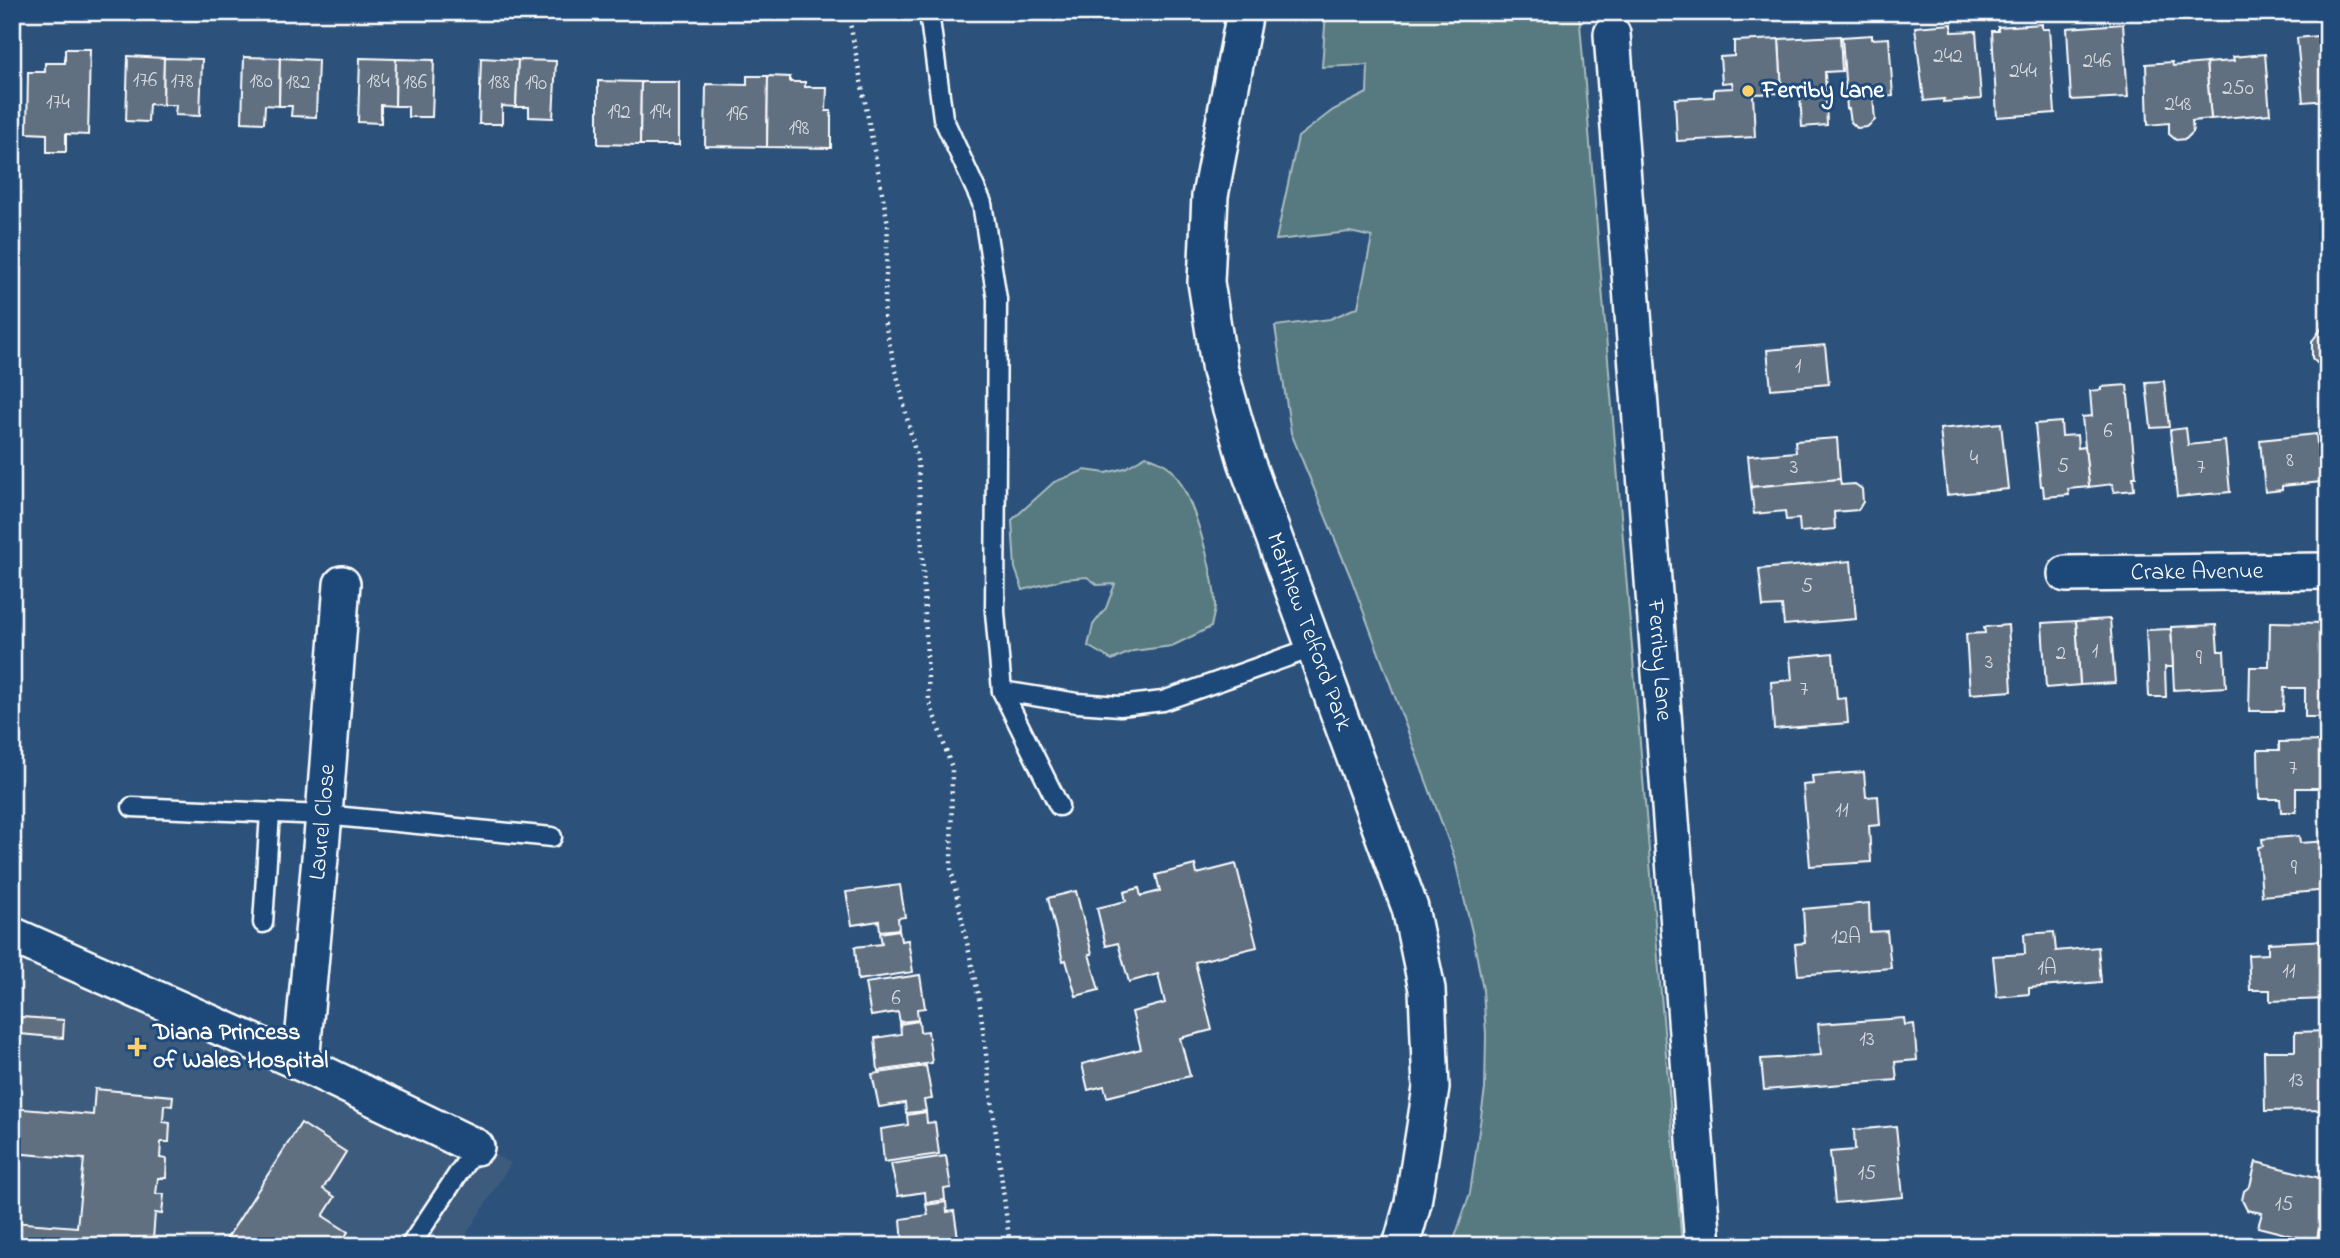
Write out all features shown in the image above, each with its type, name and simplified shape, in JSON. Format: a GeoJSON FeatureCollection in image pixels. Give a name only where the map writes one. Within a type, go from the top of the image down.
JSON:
{"type":"FeatureCollection","features":[{"type":"Feature","properties":{"kind":"street","name":"Matthew Telford Park"},"geometry":{"type":"LineString","coordinates":[[1245,12],[1210,196],[1206,282],[1220,371],[1246,461],[1410,908],[1427,989],[1431,1088],[1413,1203],[1401,1246]]}},
{"type":"Feature","properties":{"kind":"street","name":"Ferriby Lane"},"geometry":{"type":"LineString","coordinates":[[1612,34],[1703,1246]]}},
{"type":"Feature","properties":{"kind":"street","name":"Crake Avenue"},"geometry":{"type":"LineString","coordinates":[[2066,574],[2328,571]]}},
{"type":"Feature","properties":{"kind":"street","name":"Laurel Close"},"geometry":{"type":"LineString","coordinates":[[301,1063],[342,583]]}},
{"type":"Feature","properties":{"kind":"street"},"geometry":{"type":"LineString","coordinates":[[12,934],[301,1063],[475,1147]]}},
{"type":"Feature","properties":{"kind":"lane"},"geometry":{"type":"LineString","coordinates":[[929,12],[943,118],[982,203],[998,299],[995,612],[1002,691],[1059,806]]}},
{"type":"Feature","properties":{"kind":"lane"},"geometry":{"type":"LineString","coordinates":[[1002,691],[1077,703],[1120,706],[1163,701],[1315,647]]}},
{"type":"Feature","properties":{"kind":"lane"},"geometry":{"type":"LineString","coordinates":[[132,807],[324,815],[552,837]]}},
{"type":"Feature","properties":{"kind":"lane"},"geometry":{"type":"LineString","coordinates":[[263,923],[270,813]]}},
{"type":"Feature","properties":{"kind":"lane"},"geometry":{"type":"LineString","coordinates":[[410,1246],[475,1147]]}},
{"type":"Feature","properties":{"kind":"path"},"geometry":{"type":"LineString","coordinates":[[848,12],[888,224],[884,320],[918,464],[929,701],[952,768],[951,869],[979,998],[1010,1246]]}},
{"type":"Feature","properties":{"kind":"shaded area","name":"Diana Princess of Wales Hospital"},"geometry":{"type":"Polygon","coordinates":[[[12,930],[511,1163],[459,1246],[12,1246],[12,930]]]}},
{"type":"Feature","properties":{"kind":"green space"},"geometry":{"type":"Polygon","coordinates":[[[1326,12],[1579,12],[1682,1246],[1452,1246],[1470,1193],[1485,1089],[1486,1034],[1483,990],[1473,936],[1454,856],[1351,578],[1291,433],[1275,326],[1330,319],[1358,307],[1372,237],[1350,232],[1276,240],[1298,137],[1333,110],[1367,93],[1368,65],[1322,67],[1326,12]]]}},
{"type":"Feature","properties":{"kind":"green space"},"geometry":{"type":"Polygon","coordinates":[[[1146,456],[1166,465],[1184,489],[1206,553],[1215,611],[1211,627],[1172,646],[1133,651],[1112,660],[1088,646],[1093,625],[1106,608],[1115,584],[1098,585],[1087,577],[1064,579],[1023,590],[1015,568],[1012,520],[1054,482],[1085,470],[1106,473],[1125,468],[1146,456]]]}},
{"type":"Feature","properties":{"kind":"building"},"geometry":{"type":"Polygon","coordinates":[[[865,12],[893,12],[893,19],[866,21],[865,12]]]}},
{"type":"Feature","properties":{"kind":"building"},"geometry":{"type":"Polygon","coordinates":[[[1952,24],[1952,32],[1976,31],[1981,99],[1924,101],[1915,27],[1952,24]]]}},
{"type":"Feature","properties":{"kind":"building"},"geometry":{"type":"Polygon","coordinates":[[[2042,24],[2042,29],[2049,29],[2055,113],[1997,117],[1992,31],[1998,31],[1998,27],[2042,24]]]}},
{"type":"Feature","properties":{"kind":"building"},"geometry":{"type":"Polygon","coordinates":[[[2123,24],[2128,97],[2071,100],[2067,28],[2123,24]]]}},
{"type":"Feature","properties":{"kind":"building"},"geometry":{"type":"Polygon","coordinates":[[[1872,35],[1872,39],[1889,38],[1893,96],[1873,97],[1875,120],[1867,127],[1857,128],[1851,122],[1847,109],[1842,37],[1872,35]]]}},
{"type":"Feature","properties":{"kind":"building"},"geometry":{"type":"Polygon","coordinates":[[[2328,35],[2328,100],[2303,102],[2297,38],[2328,35]]]}},
{"type":"Feature","properties":{"kind":"building"},"geometry":{"type":"Polygon","coordinates":[[[1840,36],[1842,71],[1825,72],[1827,125],[1802,127],[1800,92],[1782,93],[1779,39],[1840,36]]]}},
{"type":"Feature","properties":{"kind":"building","name":"Ferriby Lane"},"geometry":{"type":"Polygon","coordinates":[[[1779,39],[1782,93],[1753,94],[1755,137],[1677,141],[1675,99],[1714,97],[1714,89],[1733,88],[1732,82],[1722,83],[1720,57],[1734,56],[1734,41],[1779,39]]]}},
{"type":"Feature","properties":{"kind":"building"},"geometry":{"type":"Polygon","coordinates":[[[65,49],[90,49],[88,135],[66,134],[66,152],[47,152],[47,134],[27,133],[28,72],[45,72],[45,63],[65,63],[65,49]]]}},
{"type":"Feature","properties":{"kind":"building"},"geometry":{"type":"Polygon","coordinates":[[[2265,54],[2270,114],[2211,119],[2206,63],[2234,61],[2233,57],[2265,54]]]}},
{"type":"Feature","properties":{"kind":"building"},"geometry":{"type":"Polygon","coordinates":[[[128,56],[164,58],[163,105],[149,104],[148,122],[126,121],[128,56]]]}},
{"type":"Feature","properties":{"kind":"building"},"geometry":{"type":"Polygon","coordinates":[[[244,57],[280,58],[279,106],[265,105],[264,123],[242,122],[244,57]]]}},
{"type":"Feature","properties":{"kind":"building"},"geometry":{"type":"Polygon","coordinates":[[[164,58],[202,59],[200,116],[175,115],[176,105],[163,105],[164,58]]]}},
{"type":"Feature","properties":{"kind":"building"},"geometry":{"type":"Polygon","coordinates":[[[280,58],[318,60],[316,117],[291,116],[292,106],[279,106],[280,58]]]}},
{"type":"Feature","properties":{"kind":"building"},"geometry":{"type":"Polygon","coordinates":[[[360,58],[396,59],[395,106],[381,105],[381,123],[358,122],[360,58]]]}},
{"type":"Feature","properties":{"kind":"building"},"geometry":{"type":"Polygon","coordinates":[[[481,58],[518,60],[516,107],[502,106],[502,124],[479,124],[481,58]]]}},
{"type":"Feature","properties":{"kind":"building"},"geometry":{"type":"Polygon","coordinates":[[[396,59],[434,60],[432,117],[408,117],[408,106],[395,106],[396,59]]]}},
{"type":"Feature","properties":{"kind":"building"},"geometry":{"type":"Polygon","coordinates":[[[518,60],[556,61],[553,118],[529,117],[529,107],[516,107],[518,60]]]}},
{"type":"Feature","properties":{"kind":"building"},"geometry":{"type":"Polygon","coordinates":[[[2172,62],[2173,66],[2206,63],[2211,119],[2192,121],[2193,132],[2186,139],[2176,140],[2169,134],[2169,123],[2148,125],[2146,64],[2172,62]]]}},
{"type":"Feature","properties":{"kind":"building"},"geometry":{"type":"Polygon","coordinates":[[[747,76],[768,76],[767,147],[705,146],[706,84],[747,85],[747,76]]]}},
{"type":"Feature","properties":{"kind":"building"},"geometry":{"type":"Polygon","coordinates":[[[768,76],[790,77],[790,82],[805,82],[805,87],[827,87],[826,111],[831,111],[831,148],[767,147],[768,76]]]}},
{"type":"Feature","properties":{"kind":"building"},"geometry":{"type":"Polygon","coordinates":[[[598,81],[641,82],[640,145],[598,144],[598,81]]]}},
{"type":"Feature","properties":{"kind":"building"},"geometry":{"type":"Polygon","coordinates":[[[641,82],[679,82],[679,145],[640,145],[641,82]]]}},
{"type":"Feature","properties":{"kind":"building"},"geometry":{"type":"Polygon","coordinates":[[[2328,320],[2328,363],[2317,363],[2312,358],[2312,341],[2328,320]]]}},
{"type":"Feature","properties":{"kind":"building"},"geometry":{"type":"Polygon","coordinates":[[[1825,345],[1829,384],[1771,389],[1767,350],[1825,345]]]}},
{"type":"Feature","properties":{"kind":"building"},"geometry":{"type":"Polygon","coordinates":[[[2164,381],[2169,427],[2151,428],[2146,382],[2164,381]]]}},
{"type":"Feature","properties":{"kind":"building"},"geometry":{"type":"Polygon","coordinates":[[[2127,385],[2136,477],[2133,477],[2134,490],[2114,492],[2113,484],[2089,487],[2082,417],[2092,416],[2090,391],[2101,390],[2101,387],[2127,385]]]}},
{"type":"Feature","properties":{"kind":"building"},"geometry":{"type":"Polygon","coordinates":[[[2061,422],[2062,436],[2077,435],[2078,448],[2085,447],[2089,487],[2068,489],[2069,495],[2044,497],[2035,424],[2061,422]]]}},
{"type":"Feature","properties":{"kind":"building"},"geometry":{"type":"Polygon","coordinates":[[[2001,423],[2008,489],[1947,495],[1940,429],[2001,423]]]}},
{"type":"Feature","properties":{"kind":"building"},"geometry":{"type":"Polygon","coordinates":[[[2186,428],[2188,445],[2225,441],[2230,492],[2177,497],[2170,430],[2186,428]]]}},
{"type":"Feature","properties":{"kind":"building"},"geometry":{"type":"Polygon","coordinates":[[[2316,434],[2321,482],[2282,486],[2282,490],[2265,492],[2260,440],[2316,434]]]}},
{"type":"Feature","properties":{"kind":"building"},"geometry":{"type":"Polygon","coordinates":[[[1837,438],[1840,479],[1751,487],[1748,456],[1796,452],[1795,441],[1837,438]]]}},
{"type":"Feature","properties":{"kind":"building"},"geometry":{"type":"Polygon","coordinates":[[[1840,479],[1841,485],[1855,484],[1862,489],[1863,502],[1858,510],[1834,512],[1835,529],[1800,532],[1799,519],[1786,520],[1785,511],[1754,514],[1751,487],[1840,479]]]}},
{"type":"Feature","properties":{"kind":"building"},"geometry":{"type":"Polygon","coordinates":[[[1851,561],[1856,619],[1784,625],[1782,606],[1763,607],[1759,569],[1851,561]]]}},
{"type":"Feature","properties":{"kind":"building"},"geometry":{"type":"Polygon","coordinates":[[[2110,619],[2115,683],[2080,685],[2076,621],[2110,619]]]}},
{"type":"Feature","properties":{"kind":"building"},"geometry":{"type":"Polygon","coordinates":[[[2076,621],[2080,685],[2046,688],[2042,623],[2076,621]]]}},
{"type":"Feature","properties":{"kind":"building"},"geometry":{"type":"Polygon","coordinates":[[[2270,622],[2328,623],[2328,717],[2305,717],[2305,688],[2284,688],[2283,711],[2249,711],[2250,667],[2269,667],[2270,622]]]}},
{"type":"Feature","properties":{"kind":"building"},"geometry":{"type":"Polygon","coordinates":[[[2008,625],[2012,691],[1970,694],[1966,634],[1985,633],[1984,627],[2008,625]]]}},
{"type":"Feature","properties":{"kind":"building"},"geometry":{"type":"Polygon","coordinates":[[[2216,625],[2218,651],[2224,651],[2226,687],[2174,690],[2171,627],[2216,625]]]}},
{"type":"Feature","properties":{"kind":"building"},"geometry":{"type":"Polygon","coordinates":[[[2171,629],[2173,667],[2165,667],[2166,697],[2149,697],[2146,630],[2171,629]]]}},
{"type":"Feature","properties":{"kind":"building"},"geometry":{"type":"Polygon","coordinates":[[[1833,653],[1837,699],[1846,698],[1848,723],[1774,729],[1771,682],[1792,680],[1790,657],[1833,653]]]}},
{"type":"Feature","properties":{"kind":"building"},"geometry":{"type":"Polygon","coordinates":[[[2328,741],[2328,788],[2296,788],[2296,812],[2281,812],[2280,799],[2259,799],[2258,750],[2279,750],[2279,742],[2328,741]]]}},
{"type":"Feature","properties":{"kind":"building"},"geometry":{"type":"Polygon","coordinates":[[[1864,772],[1866,797],[1878,796],[1880,825],[1869,826],[1871,862],[1810,866],[1803,785],[1813,784],[1812,776],[1864,772]]]}},
{"type":"Feature","properties":{"kind":"building"},"geometry":{"type":"Polygon","coordinates":[[[2299,836],[2300,843],[2328,841],[2328,890],[2262,896],[2258,847],[2263,846],[2262,839],[2299,836]]]}},
{"type":"Feature","properties":{"kind":"building"},"geometry":{"type":"Polygon","coordinates":[[[1236,864],[1257,947],[1195,962],[1212,1030],[1180,1038],[1190,1076],[1107,1097],[1104,1086],[1088,1090],[1082,1064],[1141,1049],[1132,1012],[1165,1003],[1158,974],[1129,982],[1118,943],[1106,946],[1097,908],[1126,901],[1124,892],[1139,888],[1141,896],[1160,891],[1156,875],[1195,865],[1197,874],[1236,864]]]}},
{"type":"Feature","properties":{"kind":"building"},"geometry":{"type":"Polygon","coordinates":[[[900,885],[905,917],[898,918],[899,929],[880,931],[879,921],[852,925],[846,892],[900,885]]]}},
{"type":"Feature","properties":{"kind":"building"},"geometry":{"type":"Polygon","coordinates":[[[1076,891],[1099,990],[1076,996],[1066,960],[1063,961],[1048,898],[1076,891]]]}},
{"type":"Feature","properties":{"kind":"building"},"geometry":{"type":"Polygon","coordinates":[[[1869,903],[1870,932],[1887,931],[1891,968],[1798,975],[1795,944],[1805,943],[1803,909],[1869,903]]]}},
{"type":"Feature","properties":{"kind":"building"},"geometry":{"type":"Polygon","coordinates":[[[899,930],[901,941],[908,940],[913,972],[858,980],[855,947],[882,944],[880,933],[899,930]]]}},
{"type":"Feature","properties":{"kind":"building"},"geometry":{"type":"Polygon","coordinates":[[[2054,932],[2056,951],[2098,947],[2101,982],[2029,988],[2029,994],[1997,997],[1993,956],[2025,954],[2024,934],[2054,932]]]}},
{"type":"Feature","properties":{"kind":"building"},"geometry":{"type":"Polygon","coordinates":[[[2328,940],[2328,999],[2270,1001],[2270,990],[2250,990],[2248,955],[2268,954],[2268,943],[2328,940]]]}},
{"type":"Feature","properties":{"kind":"building"},"geometry":{"type":"Polygon","coordinates":[[[920,975],[925,1008],[917,1009],[918,1020],[900,1022],[898,1012],[871,1016],[865,983],[920,975]]]}},
{"type":"Feature","properties":{"kind":"building"},"geometry":{"type":"Polygon","coordinates":[[[21,1017],[64,1020],[63,1038],[20,1034],[21,1017]]]}},
{"type":"Feature","properties":{"kind":"building"},"geometry":{"type":"Polygon","coordinates":[[[1904,1018],[1905,1025],[1914,1024],[1917,1060],[1895,1062],[1897,1080],[1764,1090],[1761,1059],[1821,1055],[1818,1024],[1904,1018]]]}},
{"type":"Feature","properties":{"kind":"building"},"geometry":{"type":"Polygon","coordinates":[[[919,1021],[920,1032],[928,1031],[932,1063],[878,1071],[875,1038],[901,1034],[900,1024],[919,1021]]]}},
{"type":"Feature","properties":{"kind":"building"},"geometry":{"type":"Polygon","coordinates":[[[2328,1031],[2328,1110],[2265,1111],[2264,1051],[2295,1051],[2295,1032],[2328,1031]]]}},
{"type":"Feature","properties":{"kind":"building"},"geometry":{"type":"Polygon","coordinates":[[[926,1066],[932,1099],[924,1100],[926,1111],[906,1113],[905,1103],[879,1107],[872,1074],[926,1066]]]}},
{"type":"Feature","properties":{"kind":"building"},"geometry":{"type":"Polygon","coordinates":[[[95,1089],[173,1096],[172,1106],[164,1105],[163,1122],[170,1123],[169,1142],[161,1142],[160,1158],[167,1159],[166,1178],[158,1178],[156,1194],[164,1194],[162,1214],[155,1213],[153,1239],[148,1239],[148,1246],[12,1246],[12,1222],[77,1227],[84,1159],[12,1153],[12,1108],[93,1115],[95,1089]]]}},
{"type":"Feature","properties":{"kind":"building"},"geometry":{"type":"Polygon","coordinates":[[[926,1112],[927,1123],[935,1122],[939,1154],[884,1162],[881,1129],[908,1125],[907,1115],[926,1112]]]}},
{"type":"Feature","properties":{"kind":"building"},"geometry":{"type":"Polygon","coordinates":[[[301,1123],[346,1152],[323,1189],[335,1197],[323,1216],[348,1232],[339,1246],[222,1246],[301,1123]]]}},
{"type":"Feature","properties":{"kind":"building"},"geometry":{"type":"Polygon","coordinates":[[[1896,1126],[1903,1197],[1835,1203],[1830,1152],[1855,1150],[1854,1130],[1896,1126]]]}},
{"type":"Feature","properties":{"kind":"building"},"geometry":{"type":"Polygon","coordinates":[[[946,1156],[951,1188],[944,1189],[945,1200],[926,1203],[925,1192],[898,1196],[891,1164],[946,1156]]]}},
{"type":"Feature","properties":{"kind":"building"},"geometry":{"type":"Polygon","coordinates":[[[2256,1162],[2328,1180],[2328,1192],[2316,1242],[2258,1227],[2262,1213],[2247,1210],[2242,1200],[2244,1191],[2250,1186],[2256,1162]]]}},
{"type":"Feature","properties":{"kind":"building"},"geometry":{"type":"Polygon","coordinates":[[[946,1202],[947,1212],[954,1211],[959,1244],[903,1246],[901,1219],[928,1215],[926,1205],[946,1202]]]}},
{"type":"Feature","properties":{"kind":"place","name":"Ferriby Lane"},"geometry":{"type":"Point","coordinates":[1748,91]}},
{"type":"Feature","properties":{"kind":"place","name":"Diana Princess of Wales Hospital"},"geometry":{"type":"Point","coordinates":[137,1047]}}]}
